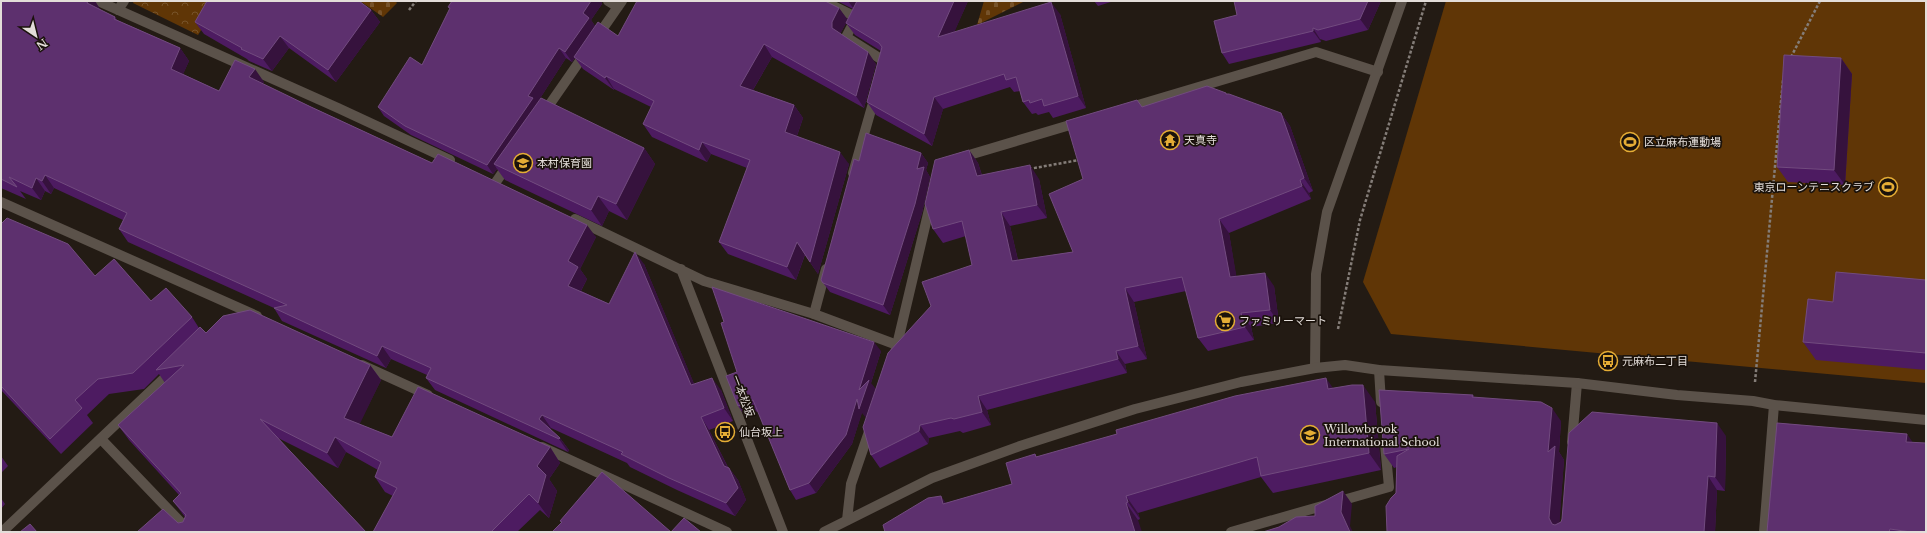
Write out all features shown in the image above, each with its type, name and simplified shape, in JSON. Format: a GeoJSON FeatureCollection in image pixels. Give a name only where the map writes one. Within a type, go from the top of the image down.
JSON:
{"type":"FeatureCollection","features":[{"type":"Feature","properties":{"kind":"street"},"geometry":{"type":"LineString","coordinates":[[98,1],[338,108],[460,165]]}},
{"type":"Feature","properties":{"kind":"street"},"geometry":{"type":"LineString","coordinates":[[118,10],[124,1]]}},
{"type":"Feature","properties":{"kind":"street"},"geometry":{"type":"LineString","coordinates":[[536,125],[620,4],[608,1]]}},
{"type":"Feature","properties":{"kind":"street"},"geometry":{"type":"LineString","coordinates":[[823,1],[856,17]]}},
{"type":"Feature","properties":{"kind":"street"},"geometry":{"type":"LineString","coordinates":[[850,184],[884,61],[846,37],[865,1]]}},
{"type":"Feature","properties":{"kind":"street"},"geometry":{"type":"LineString","coordinates":[[1315,368],[1316,274],[1327,212],[1402,1]]}},
{"type":"Feature","properties":{"kind":"street"},"geometry":{"type":"LineString","coordinates":[[1117,111],[1316,52],[1378,72]]}},
{"type":"Feature","properties":{"kind":"street"},"geometry":{"type":"LineString","coordinates":[[947,162],[1086,120]]}},
{"type":"Feature","properties":{"kind":"street"},"geometry":{"type":"LineString","coordinates":[[496,182],[514,156]]}},
{"type":"Feature","properties":{"kind":"street"},"geometry":{"type":"LineString","coordinates":[[890,367],[897,345],[933,194]]}},
{"type":"Feature","properties":{"kind":"street"},"geometry":{"type":"LineString","coordinates":[[2,205],[269,322]]}},
{"type":"Feature","properties":{"kind":"street"},"geometry":{"type":"LineString","coordinates":[[568,216],[704,281],[814,314],[897,345]]}},
{"type":"Feature","properties":{"kind":"street"},"geometry":{"type":"LineString","coordinates":[[814,314],[829,260]]}},
{"type":"Feature","properties":{"kind":"street","name":"一本松坂"},"geometry":{"type":"LineString","coordinates":[[681,269],[783,532]]}},
{"type":"Feature","properties":{"kind":"street"},"geometry":{"type":"LineString","coordinates":[[226,316],[233,305]]}},
{"type":"Feature","properties":{"kind":"street"},"geometry":{"type":"LineString","coordinates":[[356,362],[436,399]]}},
{"type":"Feature","properties":{"kind":"street"},"geometry":{"type":"LineString","coordinates":[[2,532],[102,439],[180,363]]}},
{"type":"Feature","properties":{"kind":"street"},"geometry":{"type":"LineString","coordinates":[[824,532],[932,478],[1020,446],[1135,409],[1241,382],[1345,364],[1379,370],[1577,383],[1678,395],[1753,400],[1774,405],[1926,420]]}},
{"type":"Feature","properties":{"kind":"street"},"geometry":{"type":"LineString","coordinates":[[1379,370],[1382,416]]}},
{"type":"Feature","properties":{"kind":"street"},"geometry":{"type":"LineString","coordinates":[[1571,454],[1577,383]]}},
{"type":"Feature","properties":{"kind":"street"},"geometry":{"type":"LineString","coordinates":[[1764,532],[1774,405]]}},
{"type":"Feature","properties":{"kind":"street"},"geometry":{"type":"LineString","coordinates":[[847,520],[851,484],[873,418]]}},
{"type":"Feature","properties":{"kind":"street"},"geometry":{"type":"LineString","coordinates":[[1231,532],[1389,487],[1384,431]]}},
{"type":"Feature","properties":{"kind":"street"},"geometry":{"type":"LineString","coordinates":[[102,439],[190,532]]}},
{"type":"Feature","properties":{"kind":"street"},"geometry":{"type":"LineString","coordinates":[[530,442],[727,532]]}},
{"type":"Feature","properties":{"kind":"path"},"geometry":{"type":"LineString","coordinates":[[409,10],[416,1]]}},
{"type":"Feature","properties":{"kind":"path"},"geometry":{"type":"LineString","coordinates":[[1338,329],[1360,220],[1426,1]]}},
{"type":"Feature","properties":{"kind":"path"},"geometry":{"type":"LineString","coordinates":[[1787,64],[1820,1]]}},
{"type":"Feature","properties":{"kind":"path"},"geometry":{"type":"LineString","coordinates":[[1753,400],[1783,78]]}},
{"type":"Feature","properties":{"kind":"path"},"geometry":{"type":"LineString","coordinates":[[1024,170],[1082,159]]}},
{"type":"Feature","properties":{"kind":"green space"},"geometry":{"type":"Polygon","coordinates":[[[134,1],[219,1],[198,35],[133,3],[134,1]]]}},
{"type":"Feature","properties":{"kind":"green space"},"geometry":{"type":"Polygon","coordinates":[[[360,1],[395,1],[397,3],[383,17],[360,1]]]}},
{"type":"Feature","properties":{"kind":"green space"},"geometry":{"type":"Polygon","coordinates":[[[984,1],[1025,1],[977,25],[984,1]]]}},
{"type":"Feature","properties":{"kind":"green space","name":"区立麻布運動場"},"geometry":{"type":"Polygon","coordinates":[[[1446,1],[1926,1],[1926,383],[1391,334],[1363,282],[1446,1]]]}},
{"type":"Feature","properties":{"kind":"building"},"geometry":{"type":"Polygon","coordinates":[[[1,1],[88,1],[87,3],[115,17],[114,19],[180,48],[171,69],[219,91],[235,60],[255,69],[249,77],[311,107],[432,163],[438,154],[587,225],[568,261],[578,267],[568,286],[609,304],[635,252],[691,385],[712,378],[724,408],[701,417],[724,466],[729,468],[738,488],[726,503],[669,478],[621,454],[623,452],[542,415],[539,419],[560,438],[559,439],[426,378],[431,368],[382,346],[377,356],[274,308],[287,305],[119,229],[127,213],[45,175],[42,181],[36,178],[32,188],[9,177],[17,187],[1,179],[1,1]]]}},
{"type":"Feature","properties":{"kind":"building"},"geometry":{"type":"Polygon","coordinates":[[[207,1],[359,1],[371,10],[328,70],[280,36],[263,59],[241,49],[242,48],[195,22],[207,1]]]}},
{"type":"Feature","properties":{"kind":"building"},"geometry":{"type":"Polygon","coordinates":[[[452,1],[591,1],[583,13],[589,18],[565,52],[559,48],[528,96],[533,98],[487,165],[405,126],[378,107],[410,57],[422,65],[452,1]]]}},
{"type":"Feature","properties":{"kind":"building"},"geometry":{"type":"Polygon","coordinates":[[[637,1],[825,1],[839,8],[832,22],[832,28],[868,52],[856,96],[764,44],[740,86],[794,105],[785,132],[840,152],[810,262],[797,242],[787,267],[719,242],[750,160],[702,142],[699,150],[643,124],[654,101],[606,76],[605,78],[574,57],[598,22],[618,36],[637,1]]]}},
{"type":"Feature","properties":{"kind":"building"},"geometry":{"type":"Polygon","coordinates":[[[857,1],[954,1],[938,37],[1051,2],[1078,96],[1044,106],[1042,99],[1030,103],[1029,100],[1023,102],[1016,77],[1006,80],[1004,74],[934,97],[924,134],[867,102],[882,47],[879,43],[846,23],[857,1]]]}},
{"type":"Feature","properties":{"kind":"building"},"geometry":{"type":"Polygon","coordinates":[[[1234,1],[1368,1],[1360,19],[1318,30],[1313,28],[1313,31],[1222,53],[1214,21],[1237,15],[1234,1]]]}},
{"type":"Feature","properties":{"kind":"building"},"geometry":{"type":"Polygon","coordinates":[[[1784,55],[1841,58],[1834,170],[1777,167],[1784,55]]]}},
{"type":"Feature","properties":{"kind":"building"},"geometry":{"type":"Polygon","coordinates":[[[1207,86],[1281,113],[1304,178],[1300,180],[1302,186],[1219,219],[1230,277],[1265,273],[1270,310],[1241,313],[1245,327],[1198,338],[1182,277],[1125,288],[1138,346],[1116,351],[1118,359],[978,396],[982,412],[920,425],[919,431],[871,455],[863,427],[888,353],[931,306],[922,282],[972,265],[962,221],[933,229],[925,204],[935,160],[969,150],[977,176],[1030,165],[1037,205],[1001,212],[1012,261],[1073,252],[1049,194],[1083,179],[1066,121],[1137,100],[1142,107],[1207,86]]]}},
{"type":"Feature","properties":{"kind":"building"},"geometry":{"type":"Polygon","coordinates":[[[541,98],[644,148],[616,204],[598,196],[591,210],[494,164],[541,98]]]}},
{"type":"Feature","properties":{"kind":"building"},"geometry":{"type":"Polygon","coordinates":[[[866,133],[921,153],[917,169],[924,167],[915,204],[883,305],[823,283],[821,280],[854,159],[859,161],[866,133]]]}},
{"type":"Feature","properties":{"kind":"building"},"geometry":{"type":"Polygon","coordinates":[[[7,218],[68,244],[95,276],[114,259],[151,301],[166,288],[192,317],[133,373],[98,379],[75,400],[82,408],[50,439],[1,386],[1,224],[7,218]]]}},
{"type":"Feature","properties":{"kind":"building"},"geometry":{"type":"Polygon","coordinates":[[[1836,272],[1926,280],[1926,353],[1803,342],[1808,299],[1833,302],[1836,272]]]}},
{"type":"Feature","properties":{"kind":"building"},"geometry":{"type":"Polygon","coordinates":[[[712,287],[874,342],[859,390],[869,380],[859,409],[857,399],[846,435],[809,483],[790,490],[753,400],[738,406],[726,376],[737,372],[721,323],[724,322],[712,287]]]}},
{"type":"Feature","properties":{"kind":"building"},"geometry":{"type":"Polygon","coordinates":[[[250,310],[370,365],[344,418],[392,437],[418,387],[550,447],[537,466],[546,475],[538,503],[529,494],[491,532],[373,532],[397,488],[375,477],[381,462],[335,437],[327,453],[260,419],[366,532],[137,532],[163,509],[178,523],[183,522],[186,515],[173,501],[181,493],[118,425],[184,365],[156,370],[200,327],[206,333],[223,316],[250,310]]]}},
{"type":"Feature","properties":{"kind":"building"},"geometry":{"type":"Polygon","coordinates":[[[1326,378],[1328,389],[1352,385],[1363,385],[1369,453],[1261,476],[1257,457],[1126,496],[1128,502],[1126,503],[1135,532],[885,532],[883,525],[928,498],[941,496],[943,504],[1012,484],[1006,463],[1035,454],[1036,457],[1117,434],[1116,430],[1235,396],[1326,378]]]}},
{"type":"Feature","properties":{"kind":"building"},"geometry":{"type":"Polygon","coordinates":[[[1379,390],[1473,395],[1472,397],[1541,402],[1552,408],[1548,452],[1555,446],[1549,518],[1552,524],[1555,525],[1561,522],[1562,519],[1569,433],[1592,412],[1717,423],[1715,477],[1708,476],[1704,532],[1387,532],[1386,506],[1396,493],[1397,456],[1409,449],[1384,454],[1379,390]]]}},
{"type":"Feature","properties":{"kind":"building"},"geometry":{"type":"Polygon","coordinates":[[[1777,423],[1907,434],[1906,442],[1926,443],[1926,532],[1911,532],[1890,529],[1889,532],[1767,532],[1777,423]]]}},
{"type":"Feature","properties":{"kind":"building"},"geometry":{"type":"Polygon","coordinates":[[[602,472],[671,532],[552,532],[562,522],[560,521],[602,472]]]}},
{"type":"Feature","properties":{"kind":"building"},"geometry":{"type":"Polygon","coordinates":[[[1343,491],[1341,512],[1350,532],[1263,532],[1279,527],[1296,517],[1315,516],[1315,506],[1343,491]]]}},
{"type":"Feature","properties":{"kind":"building"},"geometry":{"type":"Polygon","coordinates":[[[684,518],[701,532],[671,532],[684,518]]]}},
{"type":"Feature","properties":{"kind":"building"},"geometry":{"type":"Polygon","coordinates":[[[30,524],[37,532],[20,532],[30,524]]]}},
{"type":"Feature","properties":{"kind":"place","name":"天真寺"},"geometry":{"type":"Point","coordinates":[1170,140]}},
{"type":"Feature","properties":{"kind":"place","name":"区立麻布運動場"},"geometry":{"type":"Point","coordinates":[1630,142]}},
{"type":"Feature","properties":{"kind":"place","name":"本村保育園"},"geometry":{"type":"Point","coordinates":[523,163]}},
{"type":"Feature","properties":{"kind":"place","name":"東京ローンテニスクラブ"},"geometry":{"type":"Point","coordinates":[1888,187]}},
{"type":"Feature","properties":{"kind":"place","name":"ファミリーマート"},"geometry":{"type":"Point","coordinates":[1225,321]}},
{"type":"Feature","properties":{"kind":"place","name":"元麻布二丁目"},"geometry":{"type":"Point","coordinates":[1608,361]}},
{"type":"Feature","properties":{"kind":"place","name":"仙台坂上"},"geometry":{"type":"Point","coordinates":[725,432]}},
{"type":"Feature","properties":{"kind":"place","name":"Willowbrook International School"},"geometry":{"type":"Point","coordinates":[1310,435]}}]}
